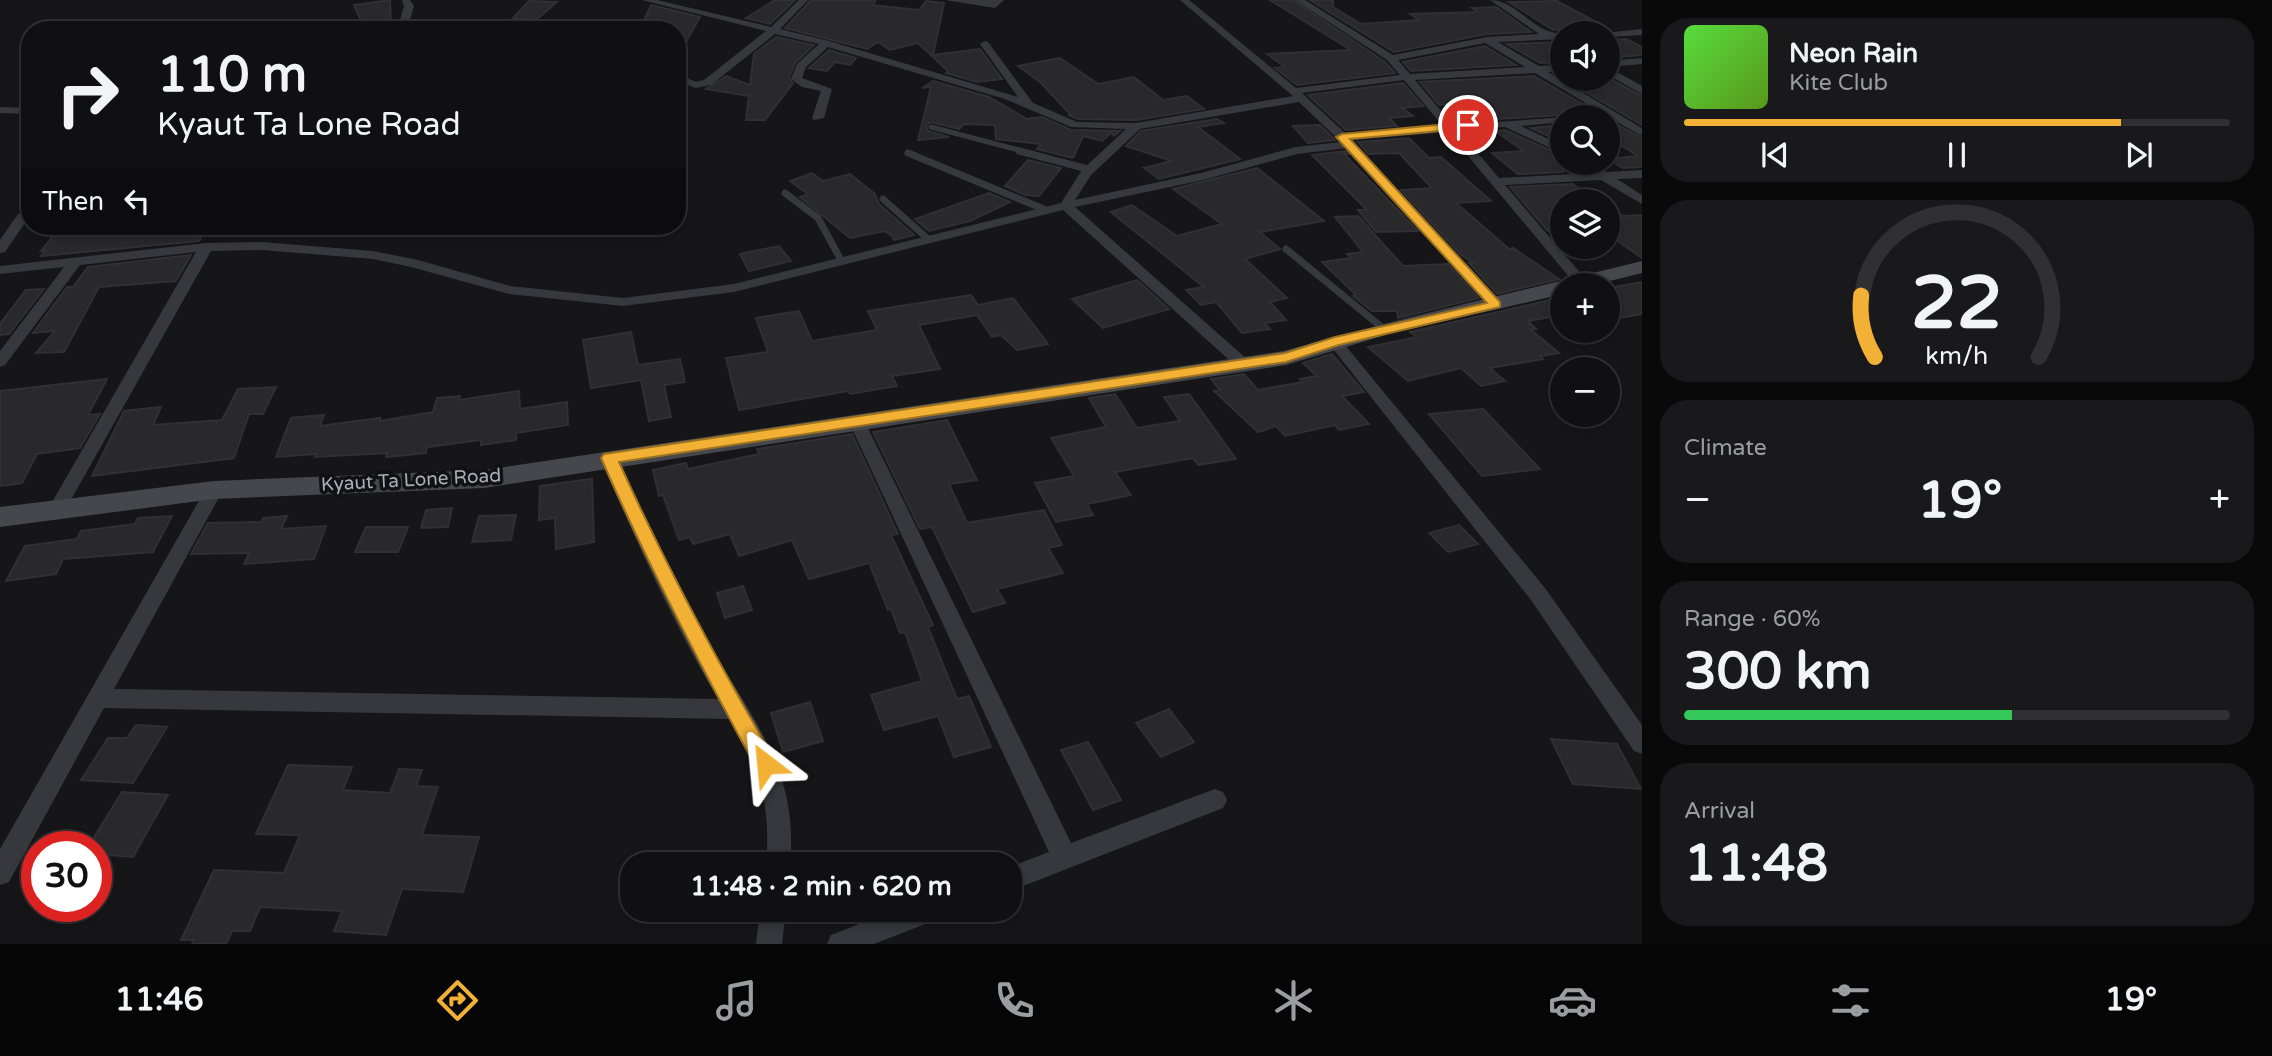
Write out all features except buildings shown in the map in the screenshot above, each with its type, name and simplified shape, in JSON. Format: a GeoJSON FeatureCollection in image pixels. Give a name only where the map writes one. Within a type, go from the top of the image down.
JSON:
{"type":"FeatureCollection","features":[{"type":"Feature","properties":{"kind":"main road","name":"Kyaut Ta Lone Road"},"geometry":{"type":"LineString","coordinates":[[1619,273],[1642,267]]}},
{"type":"Feature","properties":{"kind":"main road","name":"Kyaut Ta Lone Road"},"geometry":{"type":"LineString","coordinates":[[0,517],[214,491],[484,479],[609,458],[1286,358],[1335,342],[1550,291]]}},
{"type":"Feature","properties":{"kind":"street"},"geometry":{"type":"LineString","coordinates":[[405,21],[409,6],[406,0]]}},
{"type":"Feature","properties":{"kind":"street"},"geometry":{"type":"LineString","coordinates":[[646,0],[826,43],[1009,97],[1075,125],[1136,126],[1298,94],[1407,77],[1550,69]]}},
{"type":"Feature","properties":{"kind":"street"},"geometry":{"type":"LineString","coordinates":[[686,80],[695,85],[707,83],[775,29],[804,0]]}},
{"type":"Feature","properties":{"kind":"street"},"geometry":{"type":"LineString","coordinates":[[949,0],[995,5],[1000,0]]}},
{"type":"Feature","properties":{"kind":"street"},"geometry":{"type":"LineString","coordinates":[[1184,0],[1298,94],[1346,141],[1496,305]]}},
{"type":"Feature","properties":{"kind":"street"},"geometry":{"type":"LineString","coordinates":[[1299,0],[1391,58],[1494,182],[1563,273]]}},
{"type":"Feature","properties":{"kind":"street"},"geometry":{"type":"LineString","coordinates":[[1494,0],[1548,37]]}},
{"type":"Feature","properties":{"kind":"street"},"geometry":{"type":"LineString","coordinates":[[1620,33],[1642,32]]}},
{"type":"Feature","properties":{"kind":"street"},"geometry":{"type":"LineString","coordinates":[[1391,58],[1487,40],[1548,37]]}},
{"type":"Feature","properties":{"kind":"street"},"geometry":{"type":"LineString","coordinates":[[1487,40],[1596,105]]}},
{"type":"Feature","properties":{"kind":"street"},"geometry":{"type":"LineString","coordinates":[[818,118],[827,89],[806,85],[796,79],[801,66],[826,43]]}},
{"type":"Feature","properties":{"kind":"street"},"geometry":{"type":"LineString","coordinates":[[985,44],[1030,106]]}},
{"type":"Feature","properties":{"kind":"street"},"geometry":{"type":"LineString","coordinates":[[1620,63],[1642,61]]}},
{"type":"Feature","properties":{"kind":"street"},"geometry":{"type":"LineString","coordinates":[[1620,77],[1642,91]]}},
{"type":"Feature","properties":{"kind":"street"},"geometry":{"type":"LineString","coordinates":[[0,110],[21,111]]}},
{"type":"Feature","properties":{"kind":"street"},"geometry":{"type":"LineString","coordinates":[[1620,119],[1642,132]]}},
{"type":"Feature","properties":{"kind":"street"},"geometry":{"type":"LineString","coordinates":[[0,270],[206,247],[262,246],[373,255],[413,263],[509,290],[623,302],[734,288],[1046,210],[1203,176],[1296,150],[1449,127],[1550,120]]}},
{"type":"Feature","properties":{"kind":"street"},"geometry":{"type":"LineString","coordinates":[[1506,123],[1550,145]]}},
{"type":"Feature","properties":{"kind":"street"},"geometry":{"type":"LineString","coordinates":[[1066,206],[1071,191],[1088,169],[1136,126]]}},
{"type":"Feature","properties":{"kind":"street"},"geometry":{"type":"LineString","coordinates":[[1494,182],[1642,174]]}},
{"type":"Feature","properties":{"kind":"street"},"geometry":{"type":"LineString","coordinates":[[1603,175],[1642,200]]}},
{"type":"Feature","properties":{"kind":"street"},"geometry":{"type":"LineString","coordinates":[[1066,206],[1243,364]]}},
{"type":"Feature","properties":{"kind":"street"},"geometry":{"type":"LineString","coordinates":[[0,249],[21,220]]}},
{"type":"Feature","properties":{"kind":"street"},"geometry":{"type":"LineString","coordinates":[[58,509],[206,247]]}},
{"type":"Feature","properties":{"kind":"street"},"geometry":{"type":"LineString","coordinates":[[0,362],[76,261]]}},
{"type":"Feature","properties":{"kind":"street"},"geometry":{"type":"LineString","coordinates":[[1335,342],[1538,594],[1642,744]]}},
{"type":"Feature","properties":{"kind":"street"},"geometry":{"type":"LineString","coordinates":[[857,422],[1065,858]]}},
{"type":"Feature","properties":{"kind":"street"},"geometry":{"type":"LineString","coordinates":[[609,458],[705,657],[766,764],[776,792],[779,852]]}},
{"type":"Feature","properties":{"kind":"street"},"geometry":{"type":"LineString","coordinates":[[0,873],[214,491]]}},
{"type":"Feature","properties":{"kind":"street"},"geometry":{"type":"LineString","coordinates":[[100,698],[735,709]]}},
{"type":"Feature","properties":{"kind":"street"},"geometry":{"type":"LineString","coordinates":[[1022,874],[1215,800]]}},
{"type":"Feature","properties":{"kind":"street"},"geometry":{"type":"LineString","coordinates":[[769,944],[772,922]]}},
{"type":"Feature","properties":{"kind":"street"},"geometry":{"type":"LineString","coordinates":[[840,944],[898,922]]}},
{"type":"Feature","properties":{"kind":"lane"},"geometry":{"type":"LineString","coordinates":[[931,127],[1088,169]]}},
{"type":"Feature","properties":{"kind":"lane"},"geometry":{"type":"LineString","coordinates":[[908,153],[1046,210]]}},
{"type":"Feature","properties":{"kind":"lane"},"geometry":{"type":"LineString","coordinates":[[785,193],[818,218],[841,260]]}},
{"type":"Feature","properties":{"kind":"lane"},"geometry":{"type":"LineString","coordinates":[[884,199],[928,239]]}},
{"type":"Feature","properties":{"kind":"lane"},"geometry":{"type":"LineString","coordinates":[[1286,249],[1384,330]]}},
{"type":"Feature","properties":{"kind":"route"},"geometry":{"type":"LineString","coordinates":[[766,764],[705,657],[642,532],[609,458],[1286,358],[1335,342],[1496,305],[1342,137],[1468,125]]}}]}
